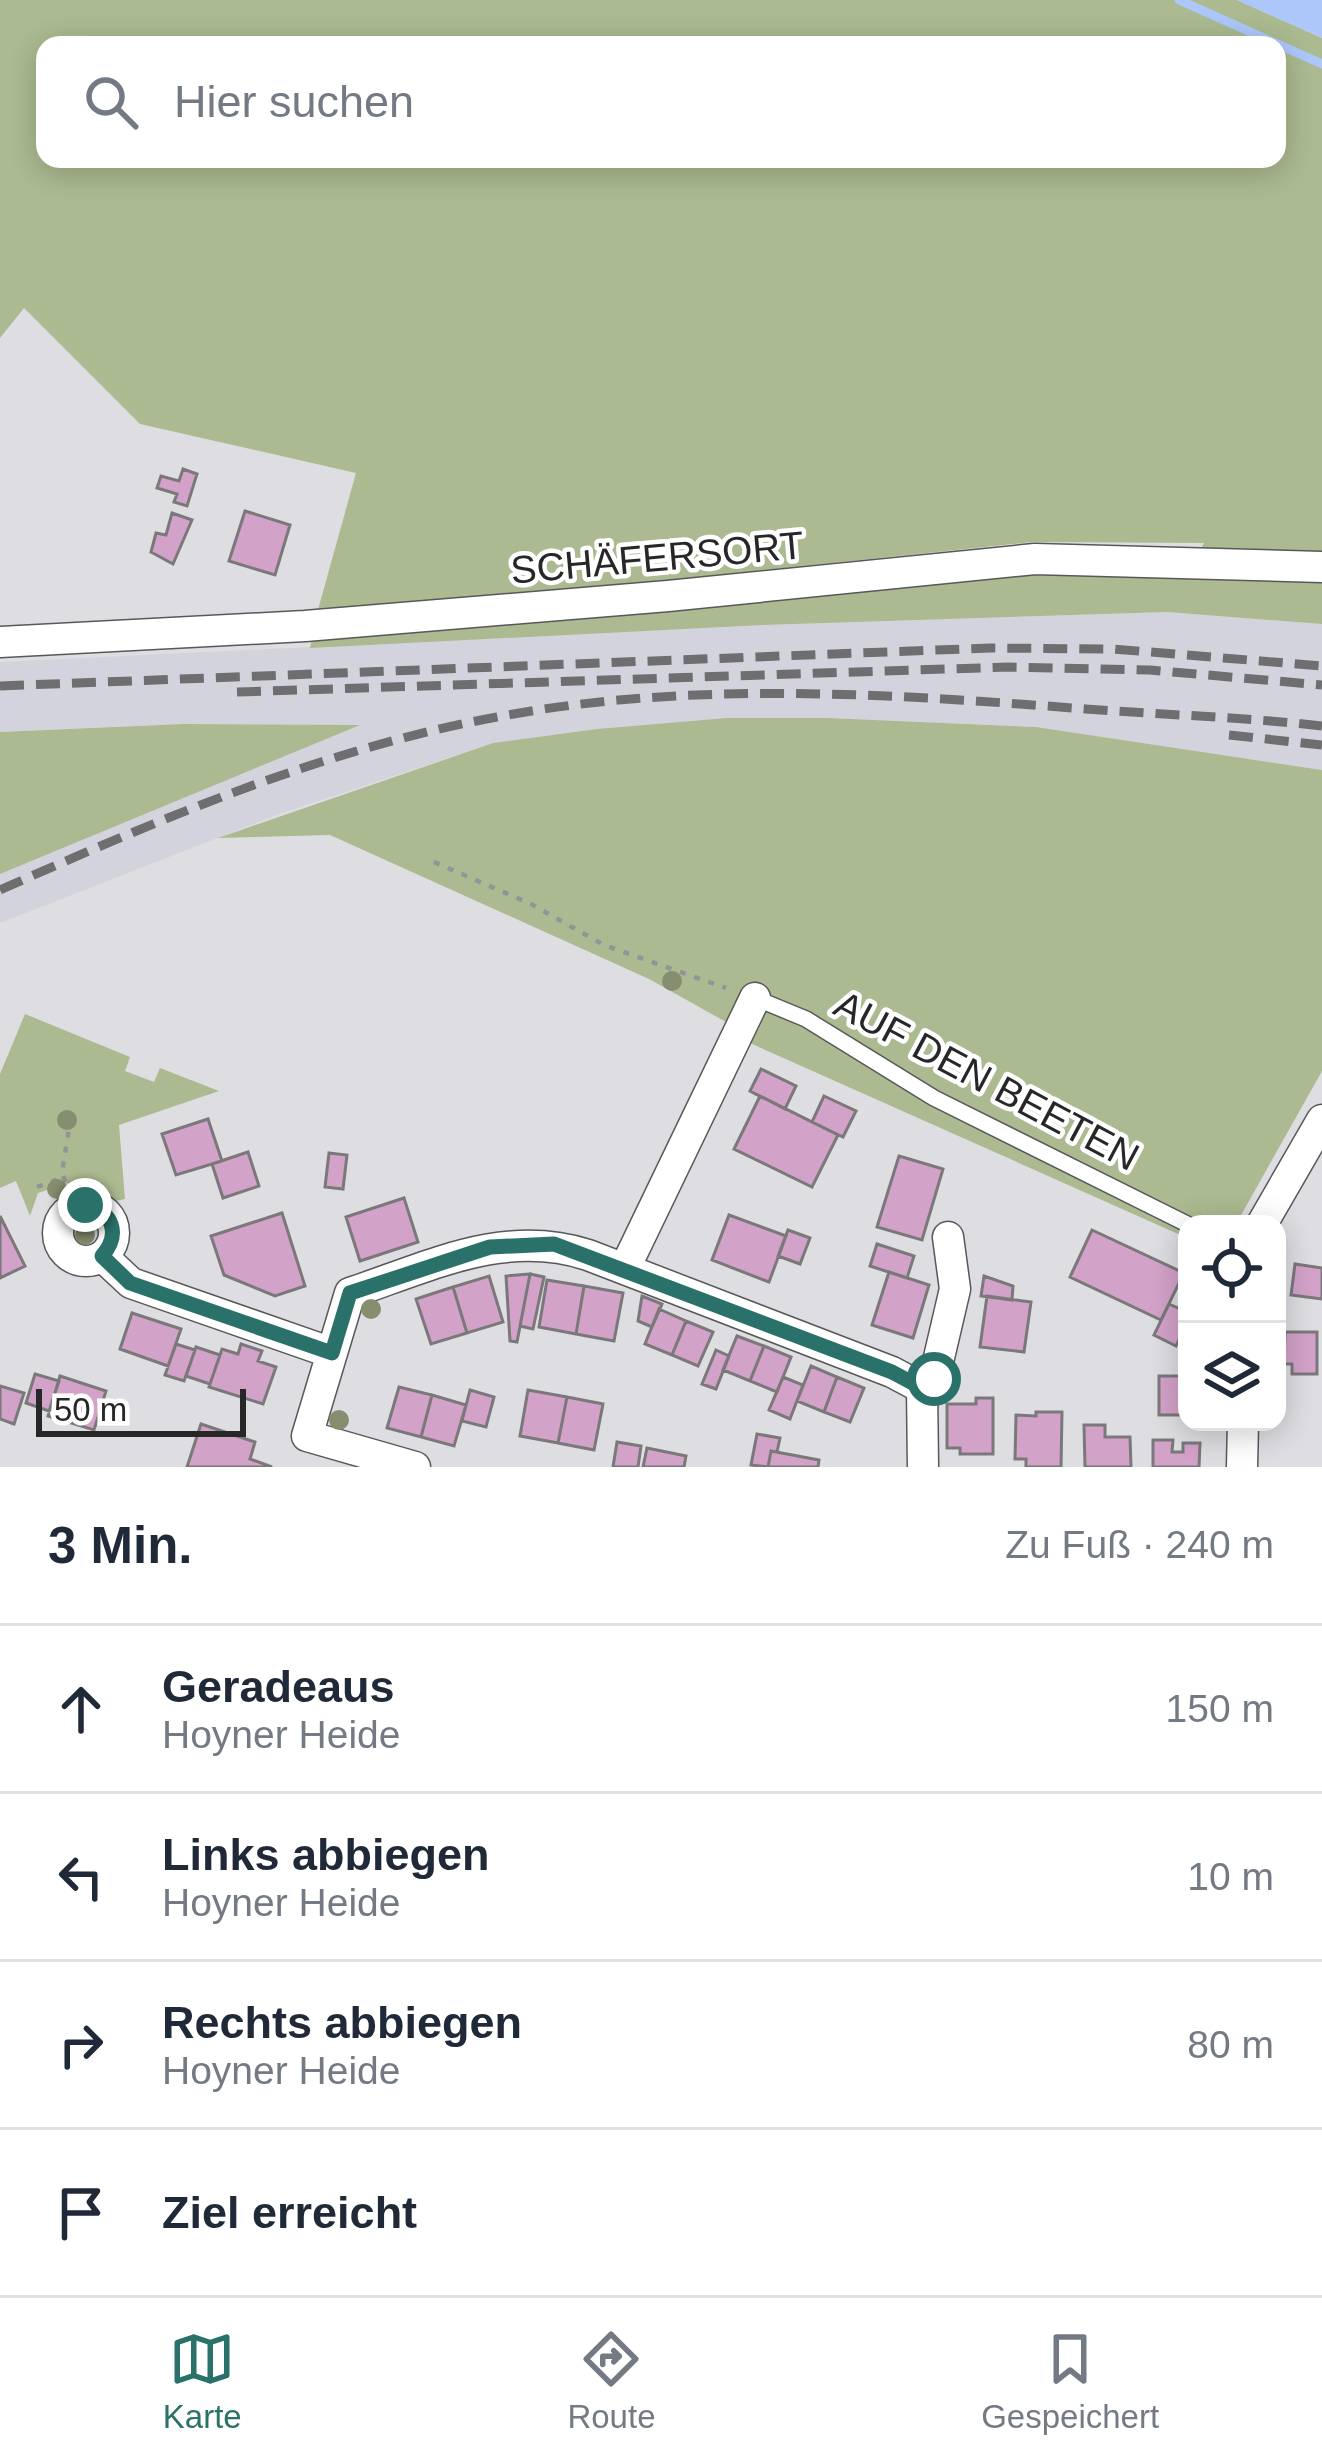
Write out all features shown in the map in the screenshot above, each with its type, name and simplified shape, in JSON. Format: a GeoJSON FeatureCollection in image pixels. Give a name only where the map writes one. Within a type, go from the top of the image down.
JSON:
{"type":"FeatureCollection","features":[{"type":"Feature","properties":{"kind":"street","name":"SCHÄFERSORT"},"geometry":{"type":"LineString","coordinates":[[0,642],[374,621],[1035,559],[1322,567]]}},
{"type":"Feature","properties":{"kind":"street"},"geometry":{"type":"LineString","coordinates":[[625,1268],[754,998]]}},
{"type":"Feature","properties":{"kind":"street"},"geometry":{"type":"LineString","coordinates":[[1267,1215],[1322,1120]]}},
{"type":"Feature","properties":{"kind":"street"},"geometry":{"type":"LineString","coordinates":[[74,1208],[59,1224],[61,1247],[80,1260],[102,1256],[130,1283],[332,1353]]}},
{"type":"Feature","properties":{"kind":"street"},"geometry":{"type":"LineString","coordinates":[[922,1388],[934,1379],[955,1289],[948,1237]]}},
{"type":"Feature","properties":{"kind":"street"},"geometry":{"type":"LineString","coordinates":[[415,1467],[308,1436],[350,1293],[490,1247],[554,1244],[892,1372],[922,1388]]}},
{"type":"Feature","properties":{"kind":"street"},"geometry":{"type":"LineString","coordinates":[[922,1388],[923,1467]]}},
{"type":"Feature","properties":{"kind":"street"},"geometry":{"type":"LineString","coordinates":[[1242,1467],[1243,1431]]}},
{"type":"Feature","properties":{"kind":"lane","name":"AUF DEN BEETEN"},"geometry":{"type":"LineString","coordinates":[[754,998],[806,1019],[934,1098],[1178,1220]]}},
{"type":"Feature","properties":{"kind":"path"},"geometry":{"type":"LineString","coordinates":[[434,862],[531,904],[604,945],[754,998]]}},
{"type":"Feature","properties":{"kind":"path"},"geometry":{"type":"LineString","coordinates":[[71,1117],[64,1177],[74,1208]]}},
{"type":"Feature","properties":{"kind":"path"},"geometry":{"type":"LineString","coordinates":[[37,1187],[64,1177]]}},
{"type":"Feature","properties":{"kind":"shaded area"},"geometry":{"type":"Polygon","coordinates":[[[1167,612],[1322,624],[1322,770],[1036,727],[828,718],[717,719],[597,729],[493,743],[274,816],[0,923],[0,874],[357,726],[184,724],[0,732],[0,662],[763,625],[1167,612]]]}},
{"type":"Feature","properties":{"kind":"green space"},"geometry":{"type":"Polygon","coordinates":[[[0,0],[1237,0],[1322,38],[1322,624],[1167,612],[763,625],[310,648],[313,634],[1034,570],[1190,568],[1204,543],[1032,542],[316,617],[356,473],[140,424],[24,308],[0,338],[0,0]]]}},
{"type":"Feature","properties":{"kind":"green space"},"geometry":{"type":"Polygon","coordinates":[[[727,718],[1036,727],[1322,770],[1322,1071],[1241,1215],[1178,1215],[1178,1234],[723,1031],[726,1022],[649,979],[330,835],[218,838],[493,743],[727,718]]]}},
{"type":"Feature","properties":{"kind":"green space"},"geometry":{"type":"Polygon","coordinates":[[[184,724],[360,725],[0,874],[0,732],[184,724]]]}},
{"type":"Feature","properties":{"kind":"green space"},"geometry":{"type":"Polygon","coordinates":[[[25,1014],[130,1057],[125,1071],[154,1082],[160,1068],[219,1091],[119,1125],[125,1199],[115,1201],[103,1185],[68,1183],[38,1193],[30,1216],[16,1181],[0,1188],[0,1074],[25,1014]]]}},
{"type":"Feature","properties":{"kind":"water"},"geometry":{"type":"Polygon","coordinates":[[[1237,0],[1322,0],[1322,38],[1237,0]]]}},
{"type":"Feature","properties":{"kind":"building"},"geometry":{"type":"Polygon","coordinates":[[[183,469],[197,474],[187,506],[174,502],[177,494],[157,488],[161,476],[179,481],[183,469]]]}},
{"type":"Feature","properties":{"kind":"building"},"geometry":{"type":"Polygon","coordinates":[[[245,511],[290,525],[275,575],[229,561],[245,511]]]}},
{"type":"Feature","properties":{"kind":"building"},"geometry":{"type":"Polygon","coordinates":[[[172,513],[192,520],[173,564],[151,552],[156,533],[166,535],[172,513]]]}},
{"type":"Feature","properties":{"kind":"building"},"geometry":{"type":"Polygon","coordinates":[[[761,1069],[796,1086],[785,1109],[750,1091],[761,1069]]]}},
{"type":"Feature","properties":{"kind":"building"},"geometry":{"type":"Polygon","coordinates":[[[760,1096],[838,1135],[812,1187],[734,1149],[760,1096]]]}},
{"type":"Feature","properties":{"kind":"building"},"geometry":{"type":"Polygon","coordinates":[[[824,1096],[856,1111],[843,1137],[812,1122],[824,1096]]]}},
{"type":"Feature","properties":{"kind":"building"},"geometry":{"type":"Polygon","coordinates":[[[208,1119],[222,1161],[176,1175],[162,1134],[208,1119]]]}},
{"type":"Feature","properties":{"kind":"building"},"geometry":{"type":"Polygon","coordinates":[[[248,1152],[259,1186],[223,1198],[212,1164],[248,1152]]]}},
{"type":"Feature","properties":{"kind":"building"},"geometry":{"type":"Polygon","coordinates":[[[329,1153],[347,1155],[343,1189],[325,1187],[329,1153]]]}},
{"type":"Feature","properties":{"kind":"building"},"geometry":{"type":"Polygon","coordinates":[[[899,1156],[943,1169],[922,1240],[877,1227],[899,1156]]]}},
{"type":"Feature","properties":{"kind":"building"},"geometry":{"type":"Polygon","coordinates":[[[404,1198],[418,1242],[360,1261],[346,1217],[404,1198]]]}},
{"type":"Feature","properties":{"kind":"building"},"geometry":{"type":"Polygon","coordinates":[[[282,1213],[305,1286],[275,1296],[224,1275],[211,1236],[282,1213]]]}},
{"type":"Feature","properties":{"kind":"building"},"geometry":{"type":"Polygon","coordinates":[[[729,1215],[786,1236],[769,1282],[712,1260],[729,1215]]]}},
{"type":"Feature","properties":{"kind":"building"},"geometry":{"type":"Polygon","coordinates":[[[0,1216],[25,1266],[0,1278],[0,1216]]]}},
{"type":"Feature","properties":{"kind":"building"},"geometry":{"type":"Polygon","coordinates":[[[788,1230],[810,1238],[800,1264],[778,1256],[788,1230]]]}},
{"type":"Feature","properties":{"kind":"building"},"geometry":{"type":"Polygon","coordinates":[[[1092,1230],[1178,1270],[1178,1285],[1161,1320],[1070,1277],[1092,1230]]]}},
{"type":"Feature","properties":{"kind":"building"},"geometry":{"type":"Polygon","coordinates":[[[877,1244],[914,1256],[907,1278],[870,1266],[877,1244]]]}},
{"type":"Feature","properties":{"kind":"building"},"geometry":{"type":"Polygon","coordinates":[[[1295,1264],[1322,1268],[1322,1299],[1291,1295],[1295,1264]]]}},
{"type":"Feature","properties":{"kind":"building"},"geometry":{"type":"Polygon","coordinates":[[[889,1272],[929,1285],[913,1338],[872,1325],[889,1272]]]}},
{"type":"Feature","properties":{"kind":"building"},"geometry":{"type":"Polygon","coordinates":[[[530,1274],[544,1277],[533,1329],[520,1326],[530,1274]]]}},
{"type":"Feature","properties":{"kind":"building"},"geometry":{"type":"Polygon","coordinates":[[[530,1274],[517,1342],[510,1341],[506,1276],[530,1274]]]}},
{"type":"Feature","properties":{"kind":"building"},"geometry":{"type":"Polygon","coordinates":[[[489,1276],[503,1322],[467,1333],[453,1287],[489,1276]]]}},
{"type":"Feature","properties":{"kind":"building"},"geometry":{"type":"Polygon","coordinates":[[[984,1276],[1013,1286],[1012,1300],[981,1296],[984,1276]]]}},
{"type":"Feature","properties":{"kind":"building"},"geometry":{"type":"Polygon","coordinates":[[[547,1280],[584,1286],[576,1334],[539,1327],[547,1280]]]}},
{"type":"Feature","properties":{"kind":"building"},"geometry":{"type":"Polygon","coordinates":[[[584,1286],[623,1293],[614,1341],[576,1334],[584,1286]]]}},
{"type":"Feature","properties":{"kind":"building"},"geometry":{"type":"Polygon","coordinates":[[[453,1287],[467,1333],[431,1344],[416,1299],[453,1287]]]}},
{"type":"Feature","properties":{"kind":"building"},"geometry":{"type":"Polygon","coordinates":[[[642,1296],[662,1304],[652,1327],[638,1321],[642,1296]]]}},
{"type":"Feature","properties":{"kind":"building"},"geometry":{"type":"Polygon","coordinates":[[[987,1296],[1031,1302],[1024,1352],[980,1347],[987,1296]]]}},
{"type":"Feature","properties":{"kind":"building"},"geometry":{"type":"Polygon","coordinates":[[[1169,1304],[1178,1308],[1176,1346],[1154,1335],[1169,1304]]]}},
{"type":"Feature","properties":{"kind":"building"},"geometry":{"type":"Polygon","coordinates":[[[659,1309],[686,1321],[672,1355],[645,1344],[659,1309]]]}},
{"type":"Feature","properties":{"kind":"building"},"geometry":{"type":"Polygon","coordinates":[[[132,1313],[181,1329],[168,1366],[120,1349],[132,1313]]]}},
{"type":"Feature","properties":{"kind":"building"},"geometry":{"type":"Polygon","coordinates":[[[686,1321],[713,1332],[698,1366],[672,1355],[686,1321]]]}},
{"type":"Feature","properties":{"kind":"building"},"geometry":{"type":"Polygon","coordinates":[[[1286,1332],[1317,1332],[1317,1374],[1292,1374],[1292,1364],[1286,1364],[1286,1332]]]}},
{"type":"Feature","properties":{"kind":"building"},"geometry":{"type":"Polygon","coordinates":[[[737,1336],[764,1346],[750,1381],[723,1370],[737,1336]]]}},
{"type":"Feature","properties":{"kind":"building"},"geometry":{"type":"Polygon","coordinates":[[[176,1344],[195,1350],[184,1381],[165,1375],[176,1344]]]}},
{"type":"Feature","properties":{"kind":"building"},"geometry":{"type":"Polygon","coordinates":[[[241,1344],[262,1351],[258,1361],[276,1367],[263,1404],[209,1387],[222,1349],[238,1354],[241,1344]]]}},
{"type":"Feature","properties":{"kind":"building"},"geometry":{"type":"Polygon","coordinates":[[[764,1346],[791,1357],[777,1392],[750,1381],[764,1346]]]}},
{"type":"Feature","properties":{"kind":"building"},"geometry":{"type":"Polygon","coordinates":[[[196,1347],[220,1355],[210,1384],[186,1376],[196,1347]]]}},
{"type":"Feature","properties":{"kind":"building"},"geometry":{"type":"Polygon","coordinates":[[[716,1350],[729,1356],[716,1389],[702,1384],[716,1350]]]}},
{"type":"Feature","properties":{"kind":"building"},"geometry":{"type":"Polygon","coordinates":[[[811,1366],[837,1377],[824,1412],[797,1401],[811,1366]]]}},
{"type":"Feature","properties":{"kind":"building"},"geometry":{"type":"Polygon","coordinates":[[[35,1374],[59,1381],[49,1411],[26,1403],[35,1374]]]}},
{"type":"Feature","properties":{"kind":"building"},"geometry":{"type":"Polygon","coordinates":[[[60,1376],[106,1391],[94,1430],[48,1416],[60,1376]]]}},
{"type":"Feature","properties":{"kind":"building"},"geometry":{"type":"Polygon","coordinates":[[[1159,1376],[1178,1376],[1178,1415],[1159,1415],[1159,1376]]]}},
{"type":"Feature","properties":{"kind":"building"},"geometry":{"type":"Polygon","coordinates":[[[783,1377],[803,1385],[790,1419],[769,1410],[783,1377]]]}},
{"type":"Feature","properties":{"kind":"building"},"geometry":{"type":"Polygon","coordinates":[[[837,1377],[864,1388],[850,1422],[824,1412],[837,1377]]]}},
{"type":"Feature","properties":{"kind":"building"},"geometry":{"type":"Polygon","coordinates":[[[0,1386],[24,1393],[14,1424],[0,1419],[0,1386]]]}},
{"type":"Feature","properties":{"kind":"building"},"geometry":{"type":"Polygon","coordinates":[[[399,1387],[432,1395],[421,1437],[387,1428],[399,1387]]]}},
{"type":"Feature","properties":{"kind":"building"},"geometry":{"type":"Polygon","coordinates":[[[470,1390],[494,1397],[486,1427],[462,1421],[470,1390]]]}},
{"type":"Feature","properties":{"kind":"building"},"geometry":{"type":"Polygon","coordinates":[[[528,1390],[567,1397],[558,1443],[520,1436],[528,1390]]]}},
{"type":"Feature","properties":{"kind":"building"},"geometry":{"type":"Polygon","coordinates":[[[432,1395],[466,1405],[454,1446],[421,1437],[432,1395]]]}},
{"type":"Feature","properties":{"kind":"building"},"geometry":{"type":"Polygon","coordinates":[[[567,1397],[603,1404],[594,1450],[558,1443],[567,1397]]]}},
{"type":"Feature","properties":{"kind":"building"},"geometry":{"type":"Polygon","coordinates":[[[976,1398],[993,1398],[993,1454],[960,1454],[960,1448],[947,1448],[947,1404],[976,1404],[976,1398]]]}},
{"type":"Feature","properties":{"kind":"building"},"geometry":{"type":"Polygon","coordinates":[[[1036,1412],[1062,1412],[1061,1467],[1026,1467],[1026,1459],[1015,1459],[1016,1415],[1036,1416],[1036,1412]]]}},
{"type":"Feature","properties":{"kind":"building"},"geometry":{"type":"Polygon","coordinates":[[[201,1424],[255,1442],[250,1459],[272,1467],[187,1467],[201,1424]]]}},
{"type":"Feature","properties":{"kind":"building"},"geometry":{"type":"Polygon","coordinates":[[[1084,1425],[1105,1425],[1105,1437],[1130,1437],[1131,1467],[1085,1467],[1084,1425]]]}},
{"type":"Feature","properties":{"kind":"building"},"geometry":{"type":"Polygon","coordinates":[[[757,1434],[780,1438],[768,1467],[751,1465],[757,1434]]]}},
{"type":"Feature","properties":{"kind":"building"},"geometry":{"type":"Polygon","coordinates":[[[1153,1440],[1173,1440],[1172,1452],[1183,1452],[1183,1443],[1200,1443],[1199,1467],[1153,1467],[1153,1440]]]}},
{"type":"Feature","properties":{"kind":"building"},"geometry":{"type":"Polygon","coordinates":[[[617,1442],[641,1446],[638,1467],[613,1467],[617,1442]]]}},
{"type":"Feature","properties":{"kind":"building"},"geometry":{"type":"Polygon","coordinates":[[[647,1448],[686,1456],[684,1467],[643,1467],[647,1448]]]}},
{"type":"Feature","properties":{"kind":"building"},"geometry":{"type":"Polygon","coordinates":[[[771,1451],[819,1460],[818,1467],[768,1467],[771,1451]]]}},
{"type":"Feature","properties":{"kind":"waterway"},"geometry":{"type":"LineString","coordinates":[[1179,0],[1259,36]]}},
{"type":"Feature","properties":{"kind":"waterway"},"geometry":{"type":"LineString","coordinates":[[1286,48],[1322,64]]}},
{"type":"Feature","properties":{"kind":"railway"},"geometry":{"type":"LineString","coordinates":[[0,686],[990,648],[1113,649],[1322,666]]}},
{"type":"Feature","properties":{"kind":"railway"},"geometry":{"type":"LineString","coordinates":[[237,692],[1009,667],[1150,670],[1322,685]]}},
{"type":"Feature","properties":{"kind":"railway"},"geometry":{"type":"LineString","coordinates":[[0,890],[182,812],[305,767],[432,731],[570,705],[717,694],[865,695],[1322,726]]}},
{"type":"Feature","properties":{"kind":"railway"},"geometry":{"type":"LineString","coordinates":[[1229,735],[1322,745]]}},
{"type":"Feature","properties":{"kind":"route"},"geometry":{"type":"LineString","coordinates":[[85,1205],[97,1207],[112,1224],[110,1247],[102,1256],[130,1283],[332,1353],[350,1293],[490,1247],[554,1244],[892,1372],[922,1388],[934,1379]]}}]}
